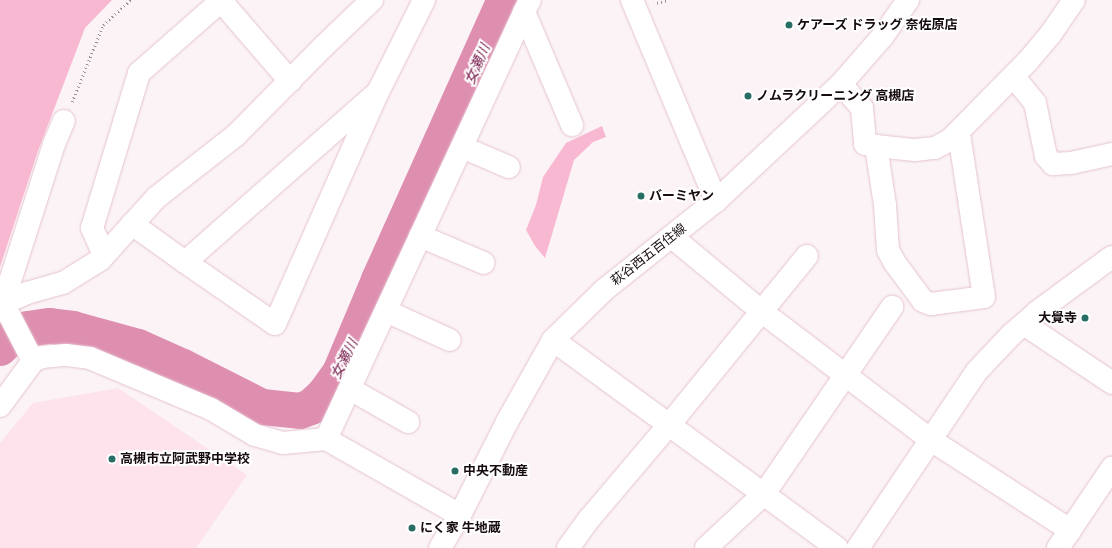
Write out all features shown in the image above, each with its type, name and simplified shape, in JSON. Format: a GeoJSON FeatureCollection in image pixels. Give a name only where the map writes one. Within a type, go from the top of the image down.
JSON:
{"type":"FeatureCollection","features":[{"type":"Feature","properties":{"kind":"street"},"geometry":{"type":"LineString","coordinates":[[4,308],[62,283],[104,255],[157,197],[236,135],[372,0]]}},
{"type":"Feature","properties":{"kind":"street"},"geometry":{"type":"LineString","coordinates":[[132,224],[275,324],[378,92],[424,0]]}},
{"type":"Feature","properties":{"kind":"street"},"geometry":{"type":"LineString","coordinates":[[632,0],[716,201]]}},
{"type":"Feature","properties":{"kind":"street","name":"萩谷西五百住線"},"geometry":{"type":"LineString","coordinates":[[440,548],[460,515],[507,422],[553,340],[604,290],[716,201],[841,84],[883,36],[908,0]]}},
{"type":"Feature","properties":{"kind":"street"},"geometry":{"type":"LineString","coordinates":[[841,84],[862,108],[865,144],[915,150],[935,148],[956,134],[1014,76],[1050,35],[1074,0]]}},
{"type":"Feature","properties":{"kind":"street"},"geometry":{"type":"LineString","coordinates":[[104,255],[92,228],[139,73],[220,1],[290,81]]}},
{"type":"Feature","properties":{"kind":"street"},"geometry":{"type":"LineString","coordinates":[[527,6],[572,126]]}},
{"type":"Feature","properties":{"kind":"street"},"geometry":{"type":"LineString","coordinates":[[326,439],[527,6]]}},
{"type":"Feature","properties":{"kind":"street"},"geometry":{"type":"LineString","coordinates":[[1014,76],[1035,103],[1046,156],[1053,164],[1071,163],[1112,154]]}},
{"type":"Feature","properties":{"kind":"street"},"geometry":{"type":"LineString","coordinates":[[185,262],[378,92]]}},
{"type":"Feature","properties":{"kind":"street"},"geometry":{"type":"LineString","coordinates":[[64,121],[54,144],[4,308],[30,354],[42,357],[66,355],[90,358],[211,409],[255,435],[283,443],[326,439],[460,515]]}},
{"type":"Feature","properties":{"kind":"street"},"geometry":{"type":"LineString","coordinates":[[876,146],[885,204],[888,250],[895,263],[923,301],[931,304],[984,297],[960,140],[956,134]]}},
{"type":"Feature","properties":{"kind":"street"},"geometry":{"type":"LineString","coordinates":[[462,147],[509,167]]}},
{"type":"Feature","properties":{"kind":"street"},"geometry":{"type":"LineString","coordinates":[[420,236],[484,263]]}},
{"type":"Feature","properties":{"kind":"street"},"geometry":{"type":"LineString","coordinates":[[672,237],[762,311],[931,440],[1070,530]]}},
{"type":"Feature","properties":{"kind":"street"},"geometry":{"type":"LineString","coordinates":[[568,548],[590,518],[669,425],[807,256]]}},
{"type":"Feature","properties":{"kind":"street"},"geometry":{"type":"LineString","coordinates":[[858,548],[977,371],[1024,324],[1112,257]]}},
{"type":"Feature","properties":{"kind":"street"},"geometry":{"type":"LineString","coordinates":[[706,548],[764,494],[892,307]]}},
{"type":"Feature","properties":{"kind":"street"},"geometry":{"type":"LineString","coordinates":[[386,311],[450,340]]}},
{"type":"Feature","properties":{"kind":"street"},"geometry":{"type":"LineString","coordinates":[[1024,324],[1112,383]]}},
{"type":"Feature","properties":{"kind":"street"},"geometry":{"type":"LineString","coordinates":[[553,340],[837,548]]}},
{"type":"Feature","properties":{"kind":"street"},"geometry":{"type":"LineString","coordinates":[[0,406],[30,354]]}},
{"type":"Feature","properties":{"kind":"street"},"geometry":{"type":"LineString","coordinates":[[350,390],[408,422]]}},
{"type":"Feature","properties":{"kind":"street"},"geometry":{"type":"LineString","coordinates":[[1058,548],[1112,468]]}},
{"type":"Feature","properties":{"kind":"path"},"geometry":{"type":"LineString","coordinates":[[64,121],[103,25],[131,0]]}},
{"type":"Feature","properties":{"kind":"path"},"geometry":{"type":"LineString","coordinates":[[656,4],[668,0]]}},
{"type":"Feature","properties":{"kind":"shaded area"},"geometry":{"type":"Polygon","coordinates":[[[0,0],[112,0],[85,28],[38,151],[0,267],[0,0]]]}},
{"type":"Feature","properties":{"kind":"shaded area"},"geometry":{"type":"Polygon","coordinates":[[[602,126],[606,137],[593,142],[574,160],[545,258],[535,246],[526,230],[536,205],[543,177],[566,143],[602,126]]]}},
{"type":"Feature","properties":{"kind":"shaded area","name":"高槻市立阿武野中学校"},"geometry":{"type":"Polygon","coordinates":[[[118,388],[247,475],[196,548],[0,548],[0,443],[33,403],[118,388]]]}},
{"type":"Feature","properties":{"kind":"waterway","name":"女瀬川"},"geometry":{"type":"LineString","coordinates":[[0,348],[9,339],[28,329],[50,326],[73,329],[138,347],[183,367],[262,407],[300,411],[311,407],[324,395],[340,373],[379,280],[505,0]]}},
{"type":"Feature","properties":{"kind":"place","name":"ケアーズ ドラッグ 奈佐原店"},"geometry":{"type":"Point","coordinates":[789,25]}},
{"type":"Feature","properties":{"kind":"place","name":"ノムラクリーニング 高槻店"},"geometry":{"type":"Point","coordinates":[748,96]}},
{"type":"Feature","properties":{"kind":"place","name":"バーミヤン"},"geometry":{"type":"Point","coordinates":[641,196]}},
{"type":"Feature","properties":{"kind":"place","name":"大覺寺"},"geometry":{"type":"Point","coordinates":[1085,318]}},
{"type":"Feature","properties":{"kind":"place","name":"高槻市立阿武野中学校"},"geometry":{"type":"Point","coordinates":[112,459]}},
{"type":"Feature","properties":{"kind":"place","name":"中央不動産"},"geometry":{"type":"Point","coordinates":[455,471]}},
{"type":"Feature","properties":{"kind":"place","name":"にく家 牛地蔵"},"geometry":{"type":"Point","coordinates":[412,528]}}]}
